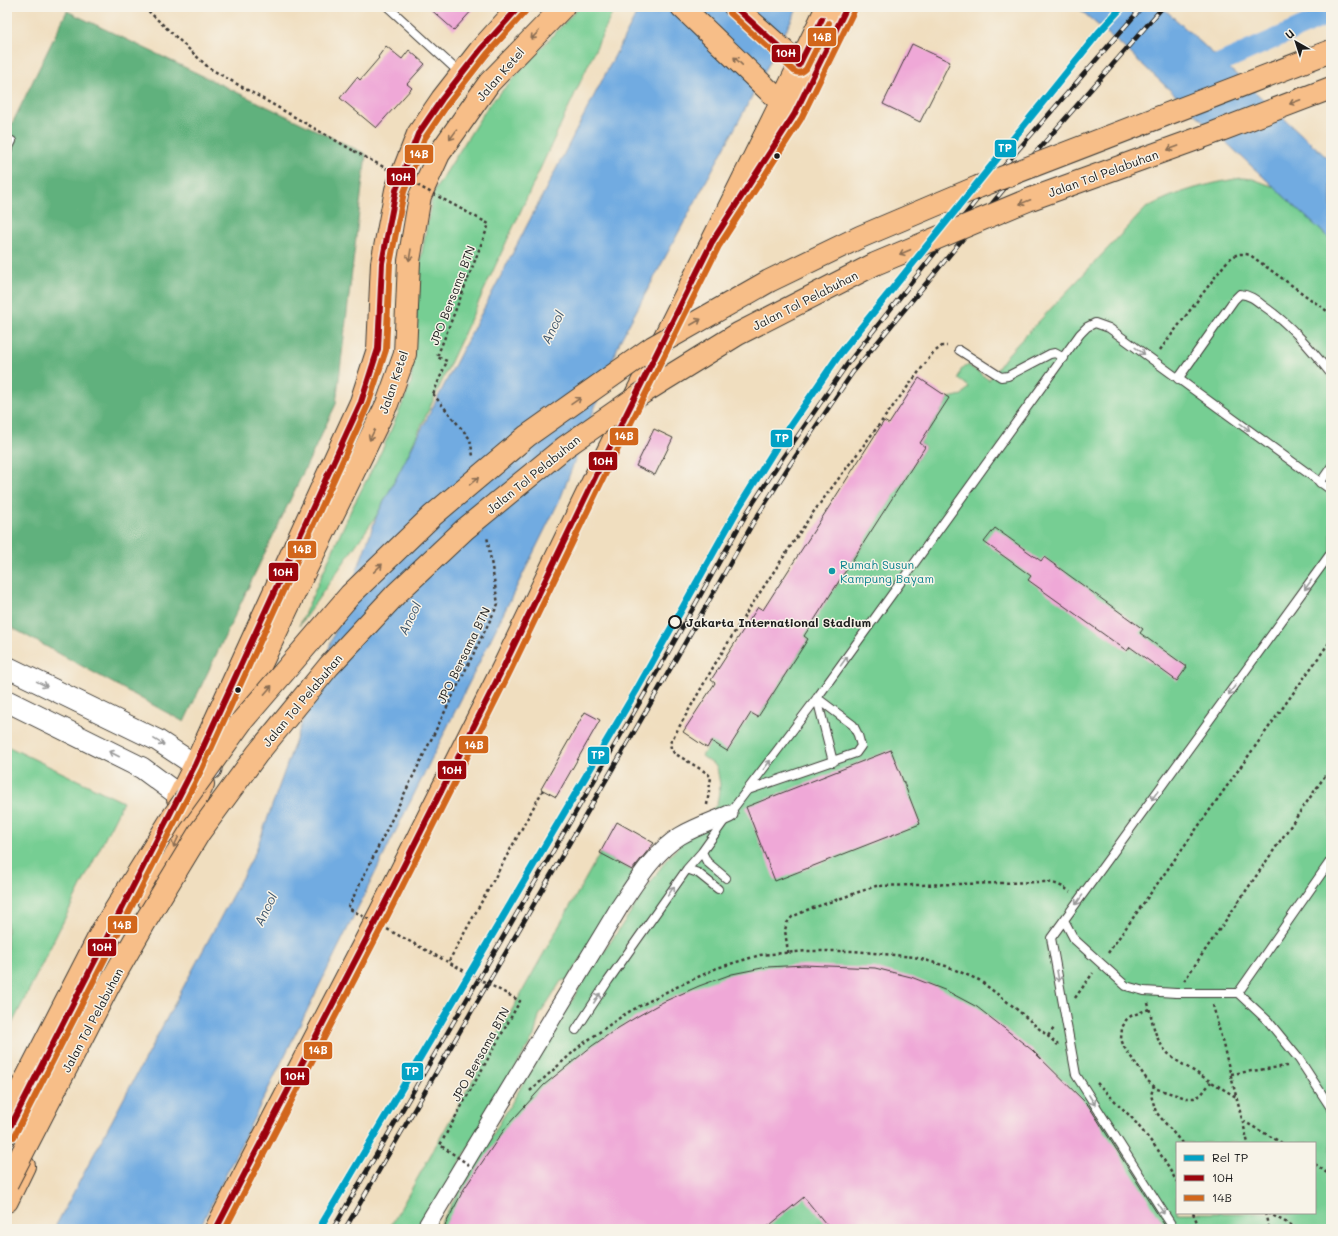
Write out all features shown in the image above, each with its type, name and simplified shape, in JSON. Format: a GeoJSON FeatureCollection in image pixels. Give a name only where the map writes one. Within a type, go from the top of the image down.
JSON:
{"type":"FeatureCollection","features":[{"type":"Feature","properties":{"kind":"highway","name":"Jalan Ketel"},"geometry":{"type":"LineString","coordinates":[[203,767],[361,402],[378,349],[382,263],[396,190],[418,134],[442,100],[482,49],[520,7]]}},
{"type":"Feature","properties":{"kind":"highway","name":"Jalan Ketel"},"geometry":{"type":"LineString","coordinates":[[203,767],[302,577],[387,404],[405,354],[409,261],[420,196],[439,154],[489,83],[562,7]]}},
{"type":"Feature","properties":{"kind":"highway"},"geometry":{"type":"LineString","coordinates":[[682,7],[788,109]]}},
{"type":"Feature","properties":{"kind":"highway"},"geometry":{"type":"LineString","coordinates":[[734,7],[799,65]]}},
{"type":"Feature","properties":{"kind":"highway"},"geometry":{"type":"LineString","coordinates":[[216,1229],[384,904],[500,675],[600,467],[712,242],[788,109],[799,65],[828,7]]}},
{"type":"Feature","properties":{"kind":"highway"},"geometry":{"type":"LineString","coordinates":[[799,65],[847,7]]}},
{"type":"Feature","properties":{"kind":"highway"},"geometry":{"type":"LineString","coordinates":[[7,1116],[102,931],[172,818],[242,721],[350,596],[432,516],[527,436],[653,347],[769,281],[853,240],[978,187],[1331,51]]}},
{"type":"Feature","properties":{"kind":"highway","name":"Jalan Tol Pelabuhan"},"geometry":{"type":"LineString","coordinates":[[7,1183],[109,985],[199,833],[257,754],[329,666],[397,593],[471,524],[572,442],[644,392],[738,334],[874,264],[1021,204],[1331,88]]}},
{"type":"Feature","properties":{"kind":"highway"},"geometry":{"type":"LineString","coordinates":[[442,100],[466,115]]}},
{"type":"Feature","properties":{"kind":"highway"},"geometry":{"type":"LineString","coordinates":[[7,1201],[65,1083],[188,798],[203,767]]}},
{"type":"Feature","properties":{"kind":"highway"},"geometry":{"type":"LineString","coordinates":[[7,1133],[188,798]]}},
{"type":"Feature","properties":{"kind":"street"},"geometry":{"type":"LineString","coordinates":[[7,667],[157,740],[203,767]]}},
{"type":"Feature","properties":{"kind":"street"},"geometry":{"type":"LineString","coordinates":[[7,701],[142,768],[188,798]]}},
{"type":"Feature","properties":{"kind":"street"},"geometry":{"type":"LineString","coordinates":[[425,1229],[620,906],[646,868],[662,850],[679,837],[729,814]]}},
{"type":"Feature","properties":{"kind":"lane"},"geometry":{"type":"LineString","coordinates":[[388,7],[462,74]]}},
{"type":"Feature","properties":{"kind":"lane"},"geometry":{"type":"LineString","coordinates":[[7,151],[12,141]]}},
{"type":"Feature","properties":{"kind":"lane"},"geometry":{"type":"LineString","coordinates":[[1178,378],[1234,300],[1240,294],[1249,295],[1277,315],[1296,332],[1331,374]]}},
{"type":"Feature","properties":{"kind":"lane"},"geometry":{"type":"LineString","coordinates":[[576,1030],[608,981],[687,869],[702,852],[817,698],[1080,334],[1087,327],[1095,323],[1109,328],[1331,490]]}},
{"type":"Feature","properties":{"kind":"lane"},"geometry":{"type":"LineString","coordinates":[[959,350],[1001,376],[1008,376],[1050,354],[1054,353],[1064,358]]}},
{"type":"Feature","properties":{"kind":"lane"},"geometry":{"type":"LineString","coordinates":[[1320,483],[1331,467]]}},
{"type":"Feature","properties":{"kind":"lane"},"geometry":{"type":"LineString","coordinates":[[1174,1229],[1076,1075],[1051,938],[1331,553]]}},
{"type":"Feature","properties":{"kind":"lane"},"geometry":{"type":"LineString","coordinates":[[817,698],[833,762]]}},
{"type":"Feature","properties":{"kind":"lane"},"geometry":{"type":"LineString","coordinates":[[748,790],[856,754],[862,746],[853,725],[817,698]]}},
{"type":"Feature","properties":{"kind":"lane"},"geometry":{"type":"LineString","coordinates":[[702,852],[707,862],[726,878]]}},
{"type":"Feature","properties":{"kind":"lane"},"geometry":{"type":"LineString","coordinates":[[1238,993],[1331,860]]}},
{"type":"Feature","properties":{"kind":"lane"},"geometry":{"type":"LineString","coordinates":[[687,869],[698,873],[718,889]]}},
{"type":"Feature","properties":{"kind":"lane"},"geometry":{"type":"LineString","coordinates":[[1064,920],[1074,939],[1126,986],[1144,991],[1176,993],[1238,993],[1268,1021],[1299,1059],[1331,1108]]}},
{"type":"Feature","properties":{"kind":"path","name":"JPO Bersama BTN"},"geometry":{"type":"LineString","coordinates":[[144,7],[209,68],[354,151],[489,224],[437,357],[447,361],[433,394],[470,439],[474,463]]}},
{"type":"Feature","properties":{"kind":"path"},"geometry":{"type":"LineString","coordinates":[[703,825],[711,777],[674,753],[670,743],[744,615],[812,514],[933,353],[942,346],[959,350]]}},
{"type":"Feature","properties":{"kind":"path","name":"JPO Bersama BTN"},"geometry":{"type":"LineString","coordinates":[[469,1165],[440,1146],[520,1001],[449,961],[348,908],[498,604],[486,533]]}},
{"type":"Feature","properties":{"kind":"path"},"geometry":{"type":"LineString","coordinates":[[1104,958],[1331,640]]}},
{"type":"Feature","properties":{"kind":"path"},"geometry":{"type":"LineString","coordinates":[[1176,993],[1331,767]]}},
{"type":"Feature","properties":{"kind":"path"},"geometry":{"type":"LineString","coordinates":[[449,961],[543,790]]}},
{"type":"Feature","properties":{"kind":"path"},"geometry":{"type":"LineString","coordinates":[[788,953],[785,930],[787,923],[792,917],[807,910],[876,886],[1051,882],[1060,885],[1080,899]]}},
{"type":"Feature","properties":{"kind":"path"},"geometry":{"type":"LineString","coordinates":[[529,1092],[581,1045],[631,1011],[668,991],[717,968],[760,956],[807,951],[854,951],[914,957],[946,966],[979,980],[1014,1007],[1059,1046]]}},
{"type":"Feature","properties":{"kind":"path"},"geometry":{"type":"LineString","coordinates":[[1071,1004],[1094,971]]}},
{"type":"Feature","properties":{"kind":"path"},"geometry":{"type":"LineString","coordinates":[[1144,991],[1158,1041],[1165,1051],[1174,1059],[1236,1097]]}},
{"type":"Feature","properties":{"kind":"path"},"geometry":{"type":"LineString","coordinates":[[1210,993],[1248,1142]]}},
{"type":"Feature","properties":{"kind":"path"},"geometry":{"type":"LineString","coordinates":[[1149,1009],[1131,1016],[1126,1020],[1122,1028],[1121,1039],[1124,1047],[1148,1081],[1157,1089],[1186,1098],[1194,1098],[1201,1095],[1211,1082]]}},
{"type":"Feature","properties":{"kind":"path"},"geometry":{"type":"LineString","coordinates":[[1048,1036],[1058,1023]]}},
{"type":"Feature","properties":{"kind":"path"},"geometry":{"type":"LineString","coordinates":[[1231,1074],[1284,1067],[1299,1059]]}},
{"type":"Feature","properties":{"kind":"path"},"geometry":{"type":"LineString","coordinates":[[1097,1082],[1132,1118],[1158,1150],[1176,1180]]}},
{"type":"Feature","properties":{"kind":"path"},"geometry":{"type":"LineString","coordinates":[[1154,1085],[1151,1096],[1156,1112],[1181,1142]]}},
{"type":"Feature","properties":{"kind":"path"},"geometry":{"type":"LineString","coordinates":[[1242,1120],[1280,1142]]}},
{"type":"Feature","properties":{"kind":"path"},"geometry":{"type":"LineString","coordinates":[[1316,1165],[1331,1176]]}},
{"type":"Feature","properties":{"kind":"path"},"geometry":{"type":"LineString","coordinates":[[1193,1214],[1200,1229]]}},
{"type":"Feature","properties":{"kind":"path"},"geometry":{"type":"LineString","coordinates":[[1266,1214],[1269,1229]]}},
{"type":"Feature","properties":{"kind":"path"},"geometry":{"type":"LineString","coordinates":[[1268,1214],[1299,1229]]}},
{"type":"Feature","properties":{"kind":"green space"},"geometry":{"type":"Polygon","coordinates":[[[579,7],[615,7],[406,459],[377,515],[299,626],[351,510],[383,448],[411,384],[420,263],[433,193],[488,106],[579,7]]]}},
{"type":"Feature","properties":{"kind":"green space"},"geometry":{"type":"Polygon","coordinates":[[[67,11],[366,154],[336,404],[184,722],[7,625],[7,134],[67,11]]]}},
{"type":"Feature","properties":{"kind":"green space"},"geometry":{"type":"Polygon","coordinates":[[[1241,178],[1253,179],[1274,187],[1331,240],[1331,1229],[437,1229],[580,987],[666,860],[717,804],[720,785],[717,767],[702,756],[711,741],[751,713],[758,717],[775,692],[759,681],[766,671],[781,681],[808,639],[789,627],[807,630],[865,542],[858,538],[872,529],[925,447],[920,443],[949,398],[962,395],[969,387],[958,378],[961,370],[968,365],[989,380],[1009,353],[1146,208],[1169,197],[1204,186],[1241,178]]]}},
{"type":"Feature","properties":{"kind":"green space"},"geometry":{"type":"Polygon","coordinates":[[[7,746],[123,802],[7,1034],[7,746]]]}},
{"type":"Feature","properties":{"kind":"green space"},"geometry":{"type":"Polygon","coordinates":[[[600,853],[637,873],[568,979],[561,981],[539,1016],[534,1036],[421,1229],[389,1229],[600,853]]]}},
{"type":"Feature","properties":{"kind":"water","name":"Ancol"},"geometry":{"type":"Polygon","coordinates":[[[640,7],[798,7],[750,100],[620,341],[561,497],[199,1229],[54,1229],[255,853],[377,515],[640,7]]]}},
{"type":"Feature","properties":{"kind":"water"},"geometry":{"type":"Polygon","coordinates":[[[1077,7],[1162,7],[1331,161],[1331,240],[1129,52],[1077,7]]]}},
{"type":"Feature","properties":{"kind":"building"},"geometry":{"type":"Polygon","coordinates":[[[428,7],[475,7],[454,30],[428,7]]]}},
{"type":"Feature","properties":{"kind":"building"},"geometry":{"type":"Polygon","coordinates":[[[912,44],[950,62],[920,122],[883,104],[912,44]]]}},
{"type":"Feature","properties":{"kind":"building"},"geometry":{"type":"Polygon","coordinates":[[[386,46],[402,59],[409,50],[425,64],[407,84],[412,88],[376,128],[340,98],[357,77],[360,80],[379,58],[378,57],[386,46]]]}},
{"type":"Feature","properties":{"kind":"building","name":"Rumah Susun Kampung Bayam"},"geometry":{"type":"Polygon","coordinates":[[[919,378],[949,398],[920,443],[925,447],[804,636],[808,639],[758,717],[751,713],[727,751],[711,741],[707,748],[683,732],[715,683],[711,680],[758,607],[763,610],[884,421],[889,424],[919,378]]]}},
{"type":"Feature","properties":{"kind":"building"},"geometry":{"type":"Polygon","coordinates":[[[654,429],[673,438],[655,475],[636,466],[654,429]]]}},
{"type":"Feature","properties":{"kind":"building"},"geometry":{"type":"Polygon","coordinates":[[[995,528],[1041,561],[1044,557],[1143,629],[1140,633],[1187,667],[1177,681],[1130,647],[1127,651],[1028,580],[1031,576],[984,542],[995,528]]]}},
{"type":"Feature","properties":{"kind":"building"},"geometry":{"type":"Polygon","coordinates":[[[585,712],[600,720],[556,797],[541,789],[585,712]]]}},
{"type":"Feature","properties":{"kind":"building"},"geometry":{"type":"Polygon","coordinates":[[[891,750],[920,824],[775,881],[746,807],[891,750]]]}},
{"type":"Feature","properties":{"kind":"building"},"geometry":{"type":"Polygon","coordinates":[[[617,822],[654,843],[632,870],[600,853],[617,822]]]}},
{"type":"Feature","properties":{"kind":"building"},"geometry":{"type":"Polygon","coordinates":[[[804,965],[875,968],[911,977],[947,991],[977,1007],[1032,1050],[1088,1105],[1167,1229],[830,1229],[804,1197],[765,1229],[443,1229],[464,1189],[506,1127],[544,1085],[592,1046],[638,1016],[663,1002],[699,986],[732,974],[767,967],[804,965]]]}},
{"type":"Feature","properties":{"kind":"waterway"},"geometry":{"type":"LineString","coordinates":[[1206,69],[1331,14]]}},
{"type":"Feature","properties":{"kind":"railway"},"geometry":{"type":"LineString","coordinates":[[333,1229],[644,695],[748,511],[783,457],[848,363],[998,173],[1142,7]]}},
{"type":"Feature","properties":{"kind":"railway"},"geometry":{"type":"LineString","coordinates":[[345,1229],[652,701],[753,523],[791,463],[853,372],[1009,183],[1163,7]]}},
{"type":"Feature","properties":{"kind":"rail line","name":"TP"},"geometry":{"type":"LineString","coordinates":[[319,1229],[636,691],[739,507],[782,438],[839,355],[1100,31],[1122,7]]}},
{"type":"Feature","properties":{"kind":"transit line","name":"10H"},"geometry":{"type":"LineString","coordinates":[[7,1133],[195,765],[361,402],[378,349],[382,263],[396,190],[418,134],[442,99],[481,49],[519,7]]}},
{"type":"Feature","properties":{"kind":"transit line","name":"10H"},"geometry":{"type":"LineString","coordinates":[[735,7],[799,65],[822,19]]}},
{"type":"Feature","properties":{"kind":"transit line","name":"10H"},"geometry":{"type":"LineString","coordinates":[[216,1229],[381,911],[503,668],[600,467],[712,242],[794,115],[847,7]]}},
{"type":"Feature","properties":{"kind":"transit line","name":"14B"},"geometry":{"type":"LineString","coordinates":[[225,1229],[388,915],[510,672],[607,471],[719,246],[801,119],[854,11]]}},
{"type":"Feature","properties":{"kind":"transit line","name":"14B"},"geometry":{"type":"LineString","coordinates":[[14,1137],[202,769],[368,405],[386,350],[390,264],[404,192],[425,138],[448,104],[487,54],[525,12]]}},
{"type":"Feature","properties":{"kind":"transit line","name":"14B"},"geometry":{"type":"LineString","coordinates":[[730,13],[798,73],[806,69],[829,23]]}},
{"type":"Feature","properties":{"kind":"place","name":"Rumah Susun Kampung Bayam"},"geometry":{"type":"Point","coordinates":[832,571]}},
{"type":"Feature","properties":{"kind":"place","name":"Jakarta International Stadium"},"geometry":{"type":"Point","coordinates":[675,622]}}]}
